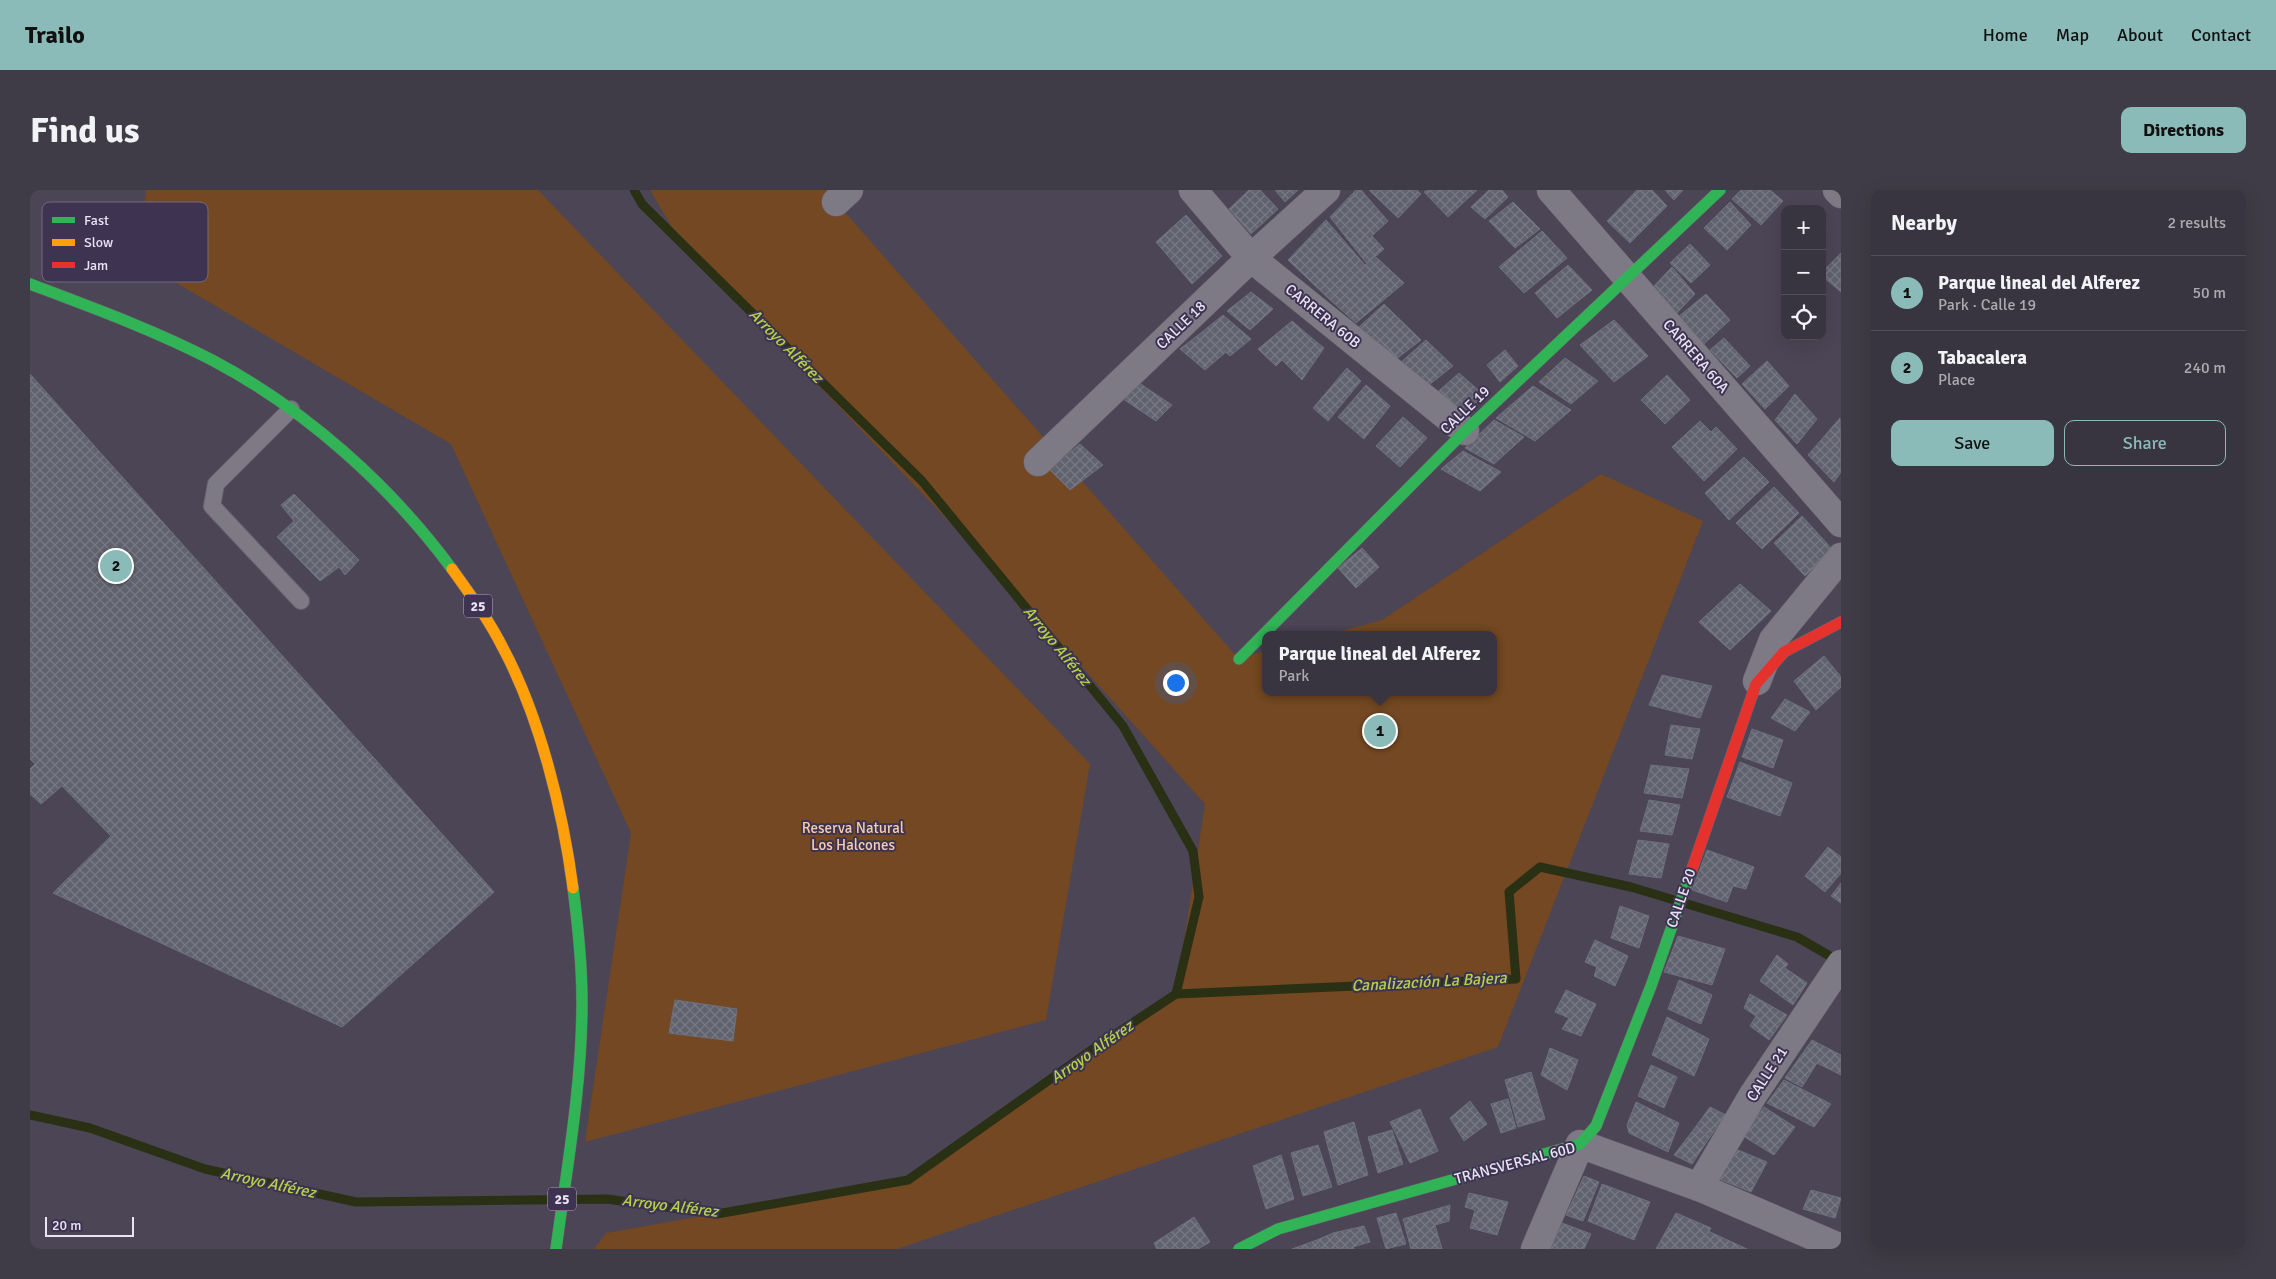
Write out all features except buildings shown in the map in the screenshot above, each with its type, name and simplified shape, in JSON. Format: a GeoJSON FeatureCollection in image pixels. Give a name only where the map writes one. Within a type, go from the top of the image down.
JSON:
{"type":"FeatureCollection","features":[{"type":"Feature","properties":{"kind":"street","name":"CARRERA 60B"},"geometry":{"type":"LineString","coordinates":[[1192,190],[1250,258],[1465,431]]}},
{"type":"Feature","properties":{"kind":"street","name":"CALLE 18"},"geometry":{"type":"LineString","coordinates":[[1038,462],[1250,258],[1326,190]]}},
{"type":"Feature","properties":{"kind":"street","name":"CARRERA 60A"},"geometry":{"type":"LineString","coordinates":[[1551,190],[1841,523]]}},
{"type":"Feature","properties":{"kind":"street","name":"CALLE 19"},"geometry":{"type":"LineString","coordinates":[[1266,631],[1465,431],[1720,190]]}},
{"type":"Feature","properties":{"kind":"street"},"geometry":{"type":"LineString","coordinates":[[1837,190],[1841,194]]}},
{"type":"Feature","properties":{"kind":"street","name":"25"},"geometry":{"type":"LineString","coordinates":[[30,284],[115,315],[216,362],[291,409],[370,477],[434,545],[467,589],[497,636],[519,682],[552,783],[566,842],[576,905],[581,969],[581,1043],[556,1249]]}},
{"type":"Feature","properties":{"kind":"street","name":"CALLE 20"},"geometry":{"type":"LineString","coordinates":[[1535,1249],[1580,1144],[1596,1126],[1651,986],[1773,640],[1841,557]]}},
{"type":"Feature","properties":{"kind":"street"},"geometry":{"type":"LineString","coordinates":[[1756,684],[1784,652],[1841,622]]}},
{"type":"Feature","properties":{"kind":"street","name":"CALLE 19"},"geometry":{"type":"LineString","coordinates":[[1238,659],[1262,635]]}},
{"type":"Feature","properties":{"kind":"street","name":"CALLE 21"},"geometry":{"type":"LineString","coordinates":[[1699,1187],[1753,1095],[1839,971]]}},
{"type":"Feature","properties":{"kind":"street","name":"TRANSVERSAL 60D"},"geometry":{"type":"LineString","coordinates":[[1239,1249],[1278,1229],[1580,1144],[1699,1187],[1841,1248]]}},
{"type":"Feature","properties":{"kind":"lane"},"geometry":{"type":"LineString","coordinates":[[291,409],[216,484],[212,506],[301,600]]}},
{"type":"Feature","properties":{"kind":"green space","name":"Reserva Natural Los Halcones"},"geometry":{"type":"Polygon","coordinates":[[[146,190],[538,190],[1090,764],[1046,1020],[585,1142],[631,833],[451,444],[175,282],[208,282],[208,202],[145,202],[146,190]]]}},
{"type":"Feature","properties":{"kind":"green space"},"geometry":{"type":"Polygon","coordinates":[[[650,190],[829,190],[836,202],[1238,658],[1262,652],[1262,696],[1497,696],[1497,631],[1342,631],[1382,620],[1601,474],[1703,521],[1498,1047],[897,1249],[594,1249],[606,1233],[908,1180],[1176,994],[1205,804],[988,562],[680,241],[650,190]]]}},
{"type":"Feature","properties":{"kind":"waterway","name":"Arroyo Alférez"},"geometry":{"type":"LineString","coordinates":[[30,1115],[90,1128],[205,1169],[356,1202],[607,1199],[717,1214],[908,1180],[1090,1051],[1176,994],[1199,897],[1193,851],[1123,726],[922,481],[642,204],[634,190]]}},
{"type":"Feature","properties":{"kind":"waterway","name":"Canalización La Bajera"},"geometry":{"type":"LineString","coordinates":[[1176,994],[1516,979],[1509,892],[1540,867],[1631,887],[1797,937],[1835,959]]}},
{"type":"Feature","properties":{"kind":"traffic: fast"},"geometry":{"type":"LineString","coordinates":[[1267,631],[1465,431],[1720,190]]}},
{"type":"Feature","properties":{"kind":"traffic: fast"},"geometry":{"type":"LineString","coordinates":[[30,284],[122,319],[190,349],[246,380],[280,402],[344,451],[373,479],[428,538],[452,569]]}},
{"type":"Feature","properties":{"kind":"traffic: fast"},"geometry":{"type":"LineString","coordinates":[[1239,659],[1262,636]]}},
{"type":"Feature","properties":{"kind":"traffic: fast"},"geometry":{"type":"LineString","coordinates":[[1239,1249],[1278,1229],[1580,1144],[1596,1126],[1651,986],[1691,872]]}},
{"type":"Feature","properties":{"kind":"traffic: fast"},"geometry":{"type":"LineString","coordinates":[[556,1249],[573,1126],[581,1033],[581,974],[573,888]]}},
{"type":"Feature","properties":{"kind":"traffic: slow"},"geometry":{"type":"LineString","coordinates":[[452,569],[498,638],[528,704],[539,734],[556,797],[573,888]]}},
{"type":"Feature","properties":{"kind":"traffic: jam"},"geometry":{"type":"LineString","coordinates":[[1691,872],[1756,684],[1784,652],[1841,622]]}},
{"type":"Feature","properties":{"kind":"place","name":"Tabacalera"},"geometry":{"type":"Point","coordinates":[116,566]}},
{"type":"Feature","properties":{"kind":"place","name":"Parque lineal del Alferez"},"geometry":{"type":"Point","coordinates":[1380,731]}}]}
